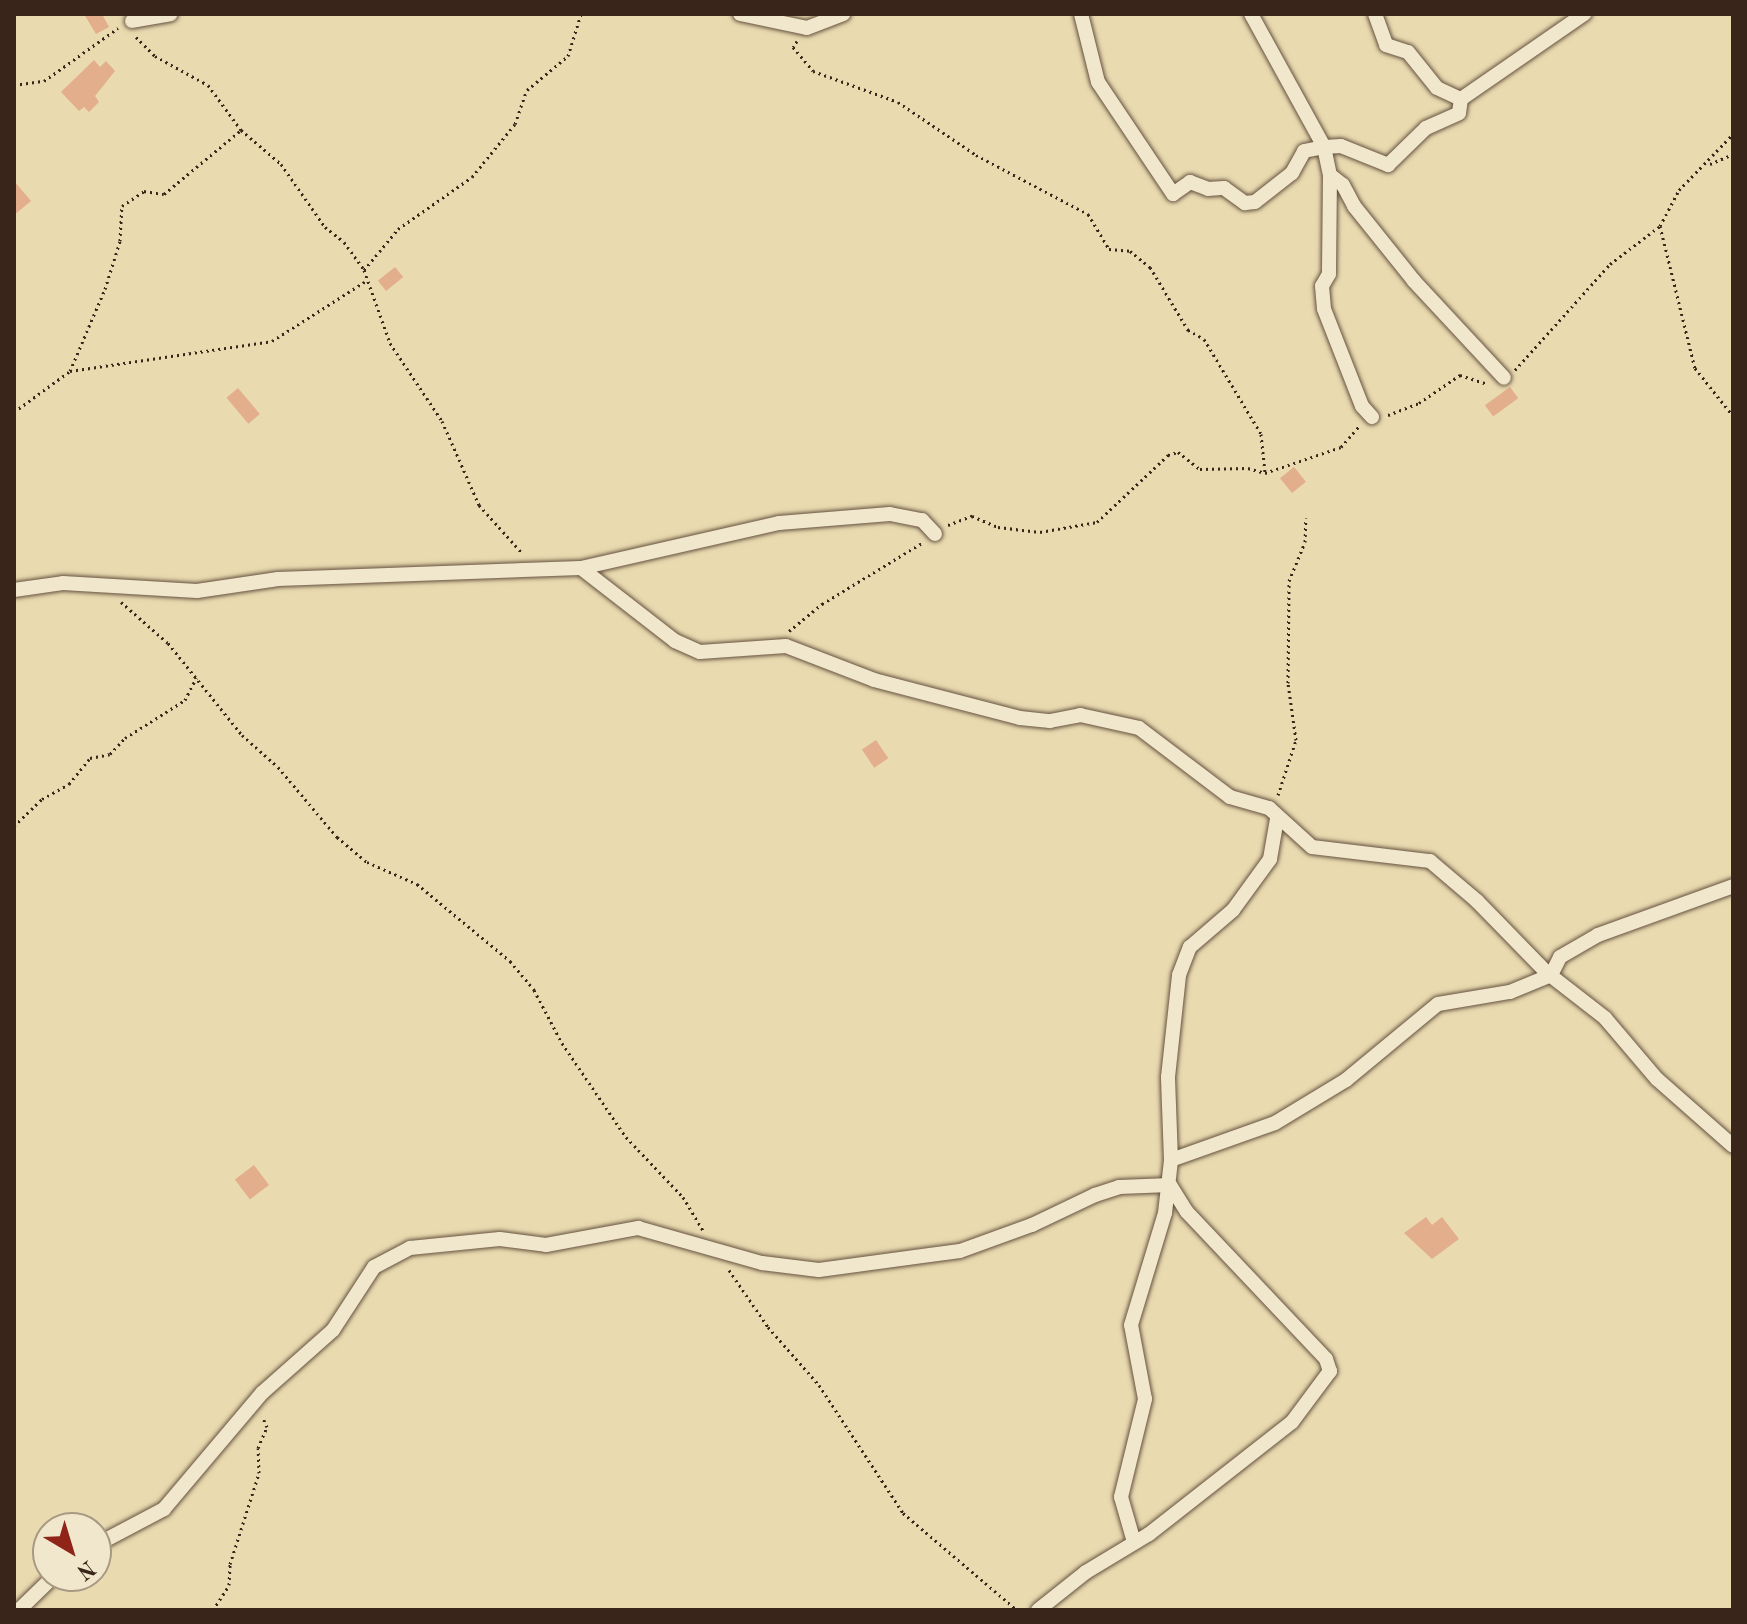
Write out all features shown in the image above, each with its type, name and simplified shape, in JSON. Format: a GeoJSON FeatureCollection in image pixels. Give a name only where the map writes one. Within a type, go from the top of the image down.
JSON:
{"type":"FeatureCollection","features":[{"type":"Feature","properties":{"kind":"street"},"geometry":{"type":"LineString","coordinates":[[134,20],[170,14]]}},
{"type":"Feature","properties":{"kind":"street"},"geometry":{"type":"LineString","coordinates":[[740,14],[807,28],[843,14]]}},
{"type":"Feature","properties":{"kind":"street"},"geometry":{"type":"LineString","coordinates":[[1081,14],[1098,82],[1173,194],[1190,182],[1208,189],[1224,188],[1245,203],[1255,202],[1292,173],[1304,151],[1341,146],[1388,165],[1426,128],[1459,113],[1461,99],[1584,14]]}},
{"type":"Feature","properties":{"kind":"street"},"geometry":{"type":"LineString","coordinates":[[1251,14],[1324,147],[1330,175],[1324,309],[1362,406],[1372,417]]}},
{"type":"Feature","properties":{"kind":"street"},"geometry":{"type":"LineString","coordinates":[[1375,14],[1386,45],[1408,52],[1437,88],[1461,99]]}},
{"type":"Feature","properties":{"kind":"street"},"geometry":{"type":"LineString","coordinates":[[1330,175],[1343,185],[1354,206],[1414,281],[1504,378]]}},
{"type":"Feature","properties":{"kind":"street"},"geometry":{"type":"LineString","coordinates":[[14,590],[63,583],[101,589],[138,584],[197,591],[278,579],[581,568],[779,523],[890,514],[922,520],[935,534]]}},
{"type":"Feature","properties":{"kind":"street"},"geometry":{"type":"LineString","coordinates":[[581,568],[675,641],[719,654],[786,646],[874,680],[1020,718],[1050,721],[1080,715],[1139,728],[1230,797],[1273,813],[1312,847],[1430,861],[1551,975],[1605,1018],[1657,1079],[1733,1146]]}},
{"type":"Feature","properties":{"kind":"street"},"geometry":{"type":"LineString","coordinates":[[1134,1542],[1121,1497],[1145,1399],[1131,1325],[1170,1185],[1168,1077],[1179,975],[1190,947],[1233,910],[1270,859],[1273,813]]}},
{"type":"Feature","properties":{"kind":"street"},"geometry":{"type":"LineString","coordinates":[[1171,1160],[1275,1123],[1346,1080],[1438,1004],[1510,992],[1551,975],[1560,957],[1588,940],[1733,886]]}},
{"type":"Feature","properties":{"kind":"street"},"geometry":{"type":"LineString","coordinates":[[112,1537],[164,1509],[280,1375],[333,1330],[374,1267],[410,1248],[500,1239],[546,1245],[638,1228],[717,1252],[796,1270],[960,1251],[1032,1225],[1119,1187],[1170,1185]]}},
{"type":"Feature","properties":{"kind":"street"},"geometry":{"type":"LineString","coordinates":[[1038,1610],[1134,1542],[1292,1422],[1330,1371],[1326,1359],[1187,1212],[1170,1185]]}},
{"type":"Feature","properties":{"kind":"street"},"geometry":{"type":"LineString","coordinates":[[19,1610],[38,1592]]}},
{"type":"Feature","properties":{"kind":"path"},"geometry":{"type":"LineString","coordinates":[[364,270],[398,229],[472,177],[517,121],[527,90],[568,56],[581,14]]}},
{"type":"Feature","properties":{"kind":"path"},"geometry":{"type":"LineString","coordinates":[[14,85],[44,81],[134,20]]}},
{"type":"Feature","properties":{"kind":"path"},"geometry":{"type":"LineString","coordinates":[[134,20],[133,32],[139,44],[208,85],[241,130],[281,164],[364,270],[390,343],[442,421],[479,505],[524,555]]}},
{"type":"Feature","properties":{"kind":"path"},"geometry":{"type":"LineString","coordinates":[[807,28],[793,47],[813,71],[898,102],[976,155],[1088,214],[1109,249],[1130,251],[1150,267],[1188,330],[1204,339],[1261,434],[1265,473]]}},
{"type":"Feature","properties":{"kind":"path"},"geometry":{"type":"LineString","coordinates":[[70,371],[105,289],[120,241],[122,206],[144,191],[164,194],[241,130]]}},
{"type":"Feature","properties":{"kind":"path"},"geometry":{"type":"LineString","coordinates":[[768,647],[822,604],[878,574],[935,534],[972,516],[998,527],[1040,532],[1097,522],[1178,452],[1200,469],[1248,468],[1265,473],[1341,447],[1372,417],[1419,403],[1460,375],[1488,384],[1504,378],[1610,264],[1660,226],[1679,190],[1707,166],[1733,134]]}},
{"type":"Feature","properties":{"kind":"path"},"geometry":{"type":"LineString","coordinates":[[1707,166],[1733,154]]}},
{"type":"Feature","properties":{"kind":"path"},"geometry":{"type":"LineString","coordinates":[[1660,226],[1695,368],[1733,416]]}},
{"type":"Feature","properties":{"kind":"path"},"geometry":{"type":"LineString","coordinates":[[14,412],[70,371],[147,356],[272,341],[366,281]]}},
{"type":"Feature","properties":{"kind":"path"},"geometry":{"type":"LineString","coordinates":[[1273,813],[1295,751],[1288,683],[1289,581],[1305,542],[1306,518]]}},
{"type":"Feature","properties":{"kind":"path"},"geometry":{"type":"LineString","coordinates":[[101,589],[168,643],[337,837],[367,862],[417,884],[510,961],[534,990],[562,1043],[626,1137],[683,1197],[768,1327],[819,1385],[903,1513],[1017,1610]]}},
{"type":"Feature","properties":{"kind":"path"},"geometry":{"type":"LineString","coordinates":[[14,826],[42,799],[69,784],[90,758],[110,754],[125,738],[185,700],[196,678]]}},
{"type":"Feature","properties":{"kind":"path"},"geometry":{"type":"LineString","coordinates":[[213,1610],[229,1585],[230,1564],[259,1473],[258,1448],[267,1427],[252,1409]]}},
{"type":"Feature","properties":{"kind":"building"},"geometry":{"type":"Polygon","coordinates":[[[84,14],[102,14],[109,27],[96,34],[84,14]]]}},
{"type":"Feature","properties":{"kind":"building"},"geometry":{"type":"Polygon","coordinates":[[[94,60],[100,67],[106,61],[115,71],[95,96],[99,102],[89,112],[84,107],[79,111],[61,92],[94,60]]]}},
{"type":"Feature","properties":{"kind":"building"},"geometry":{"type":"Polygon","coordinates":[[[14,181],[31,201],[14,215],[14,181]]]}},
{"type":"Feature","properties":{"kind":"building"},"geometry":{"type":"Polygon","coordinates":[[[395,267],[403,277],[386,291],[378,281],[395,267]]]}},
{"type":"Feature","properties":{"kind":"building"},"geometry":{"type":"Polygon","coordinates":[[[1510,387],[1518,398],[1493,417],[1485,405],[1510,387]]]}},
{"type":"Feature","properties":{"kind":"building"},"geometry":{"type":"Polygon","coordinates":[[[238,388],[260,414],[248,424],[227,398],[238,388]]]}},
{"type":"Feature","properties":{"kind":"building"},"geometry":{"type":"Polygon","coordinates":[[[1294,467],[1306,482],[1292,493],[1280,478],[1294,467]]]}},
{"type":"Feature","properties":{"kind":"building"},"geometry":{"type":"Polygon","coordinates":[[[876,740],[888,758],[874,768],[862,750],[876,740]]]}},
{"type":"Feature","properties":{"kind":"building"},"geometry":{"type":"Polygon","coordinates":[[[254,1165],[269,1185],[250,1199],[235,1179],[254,1165]]]}},
{"type":"Feature","properties":{"kind":"building"},"geometry":{"type":"Polygon","coordinates":[[[1426,1217],[1432,1225],[1442,1217],[1459,1239],[1432,1259],[1404,1233],[1426,1217]]]}}]}
